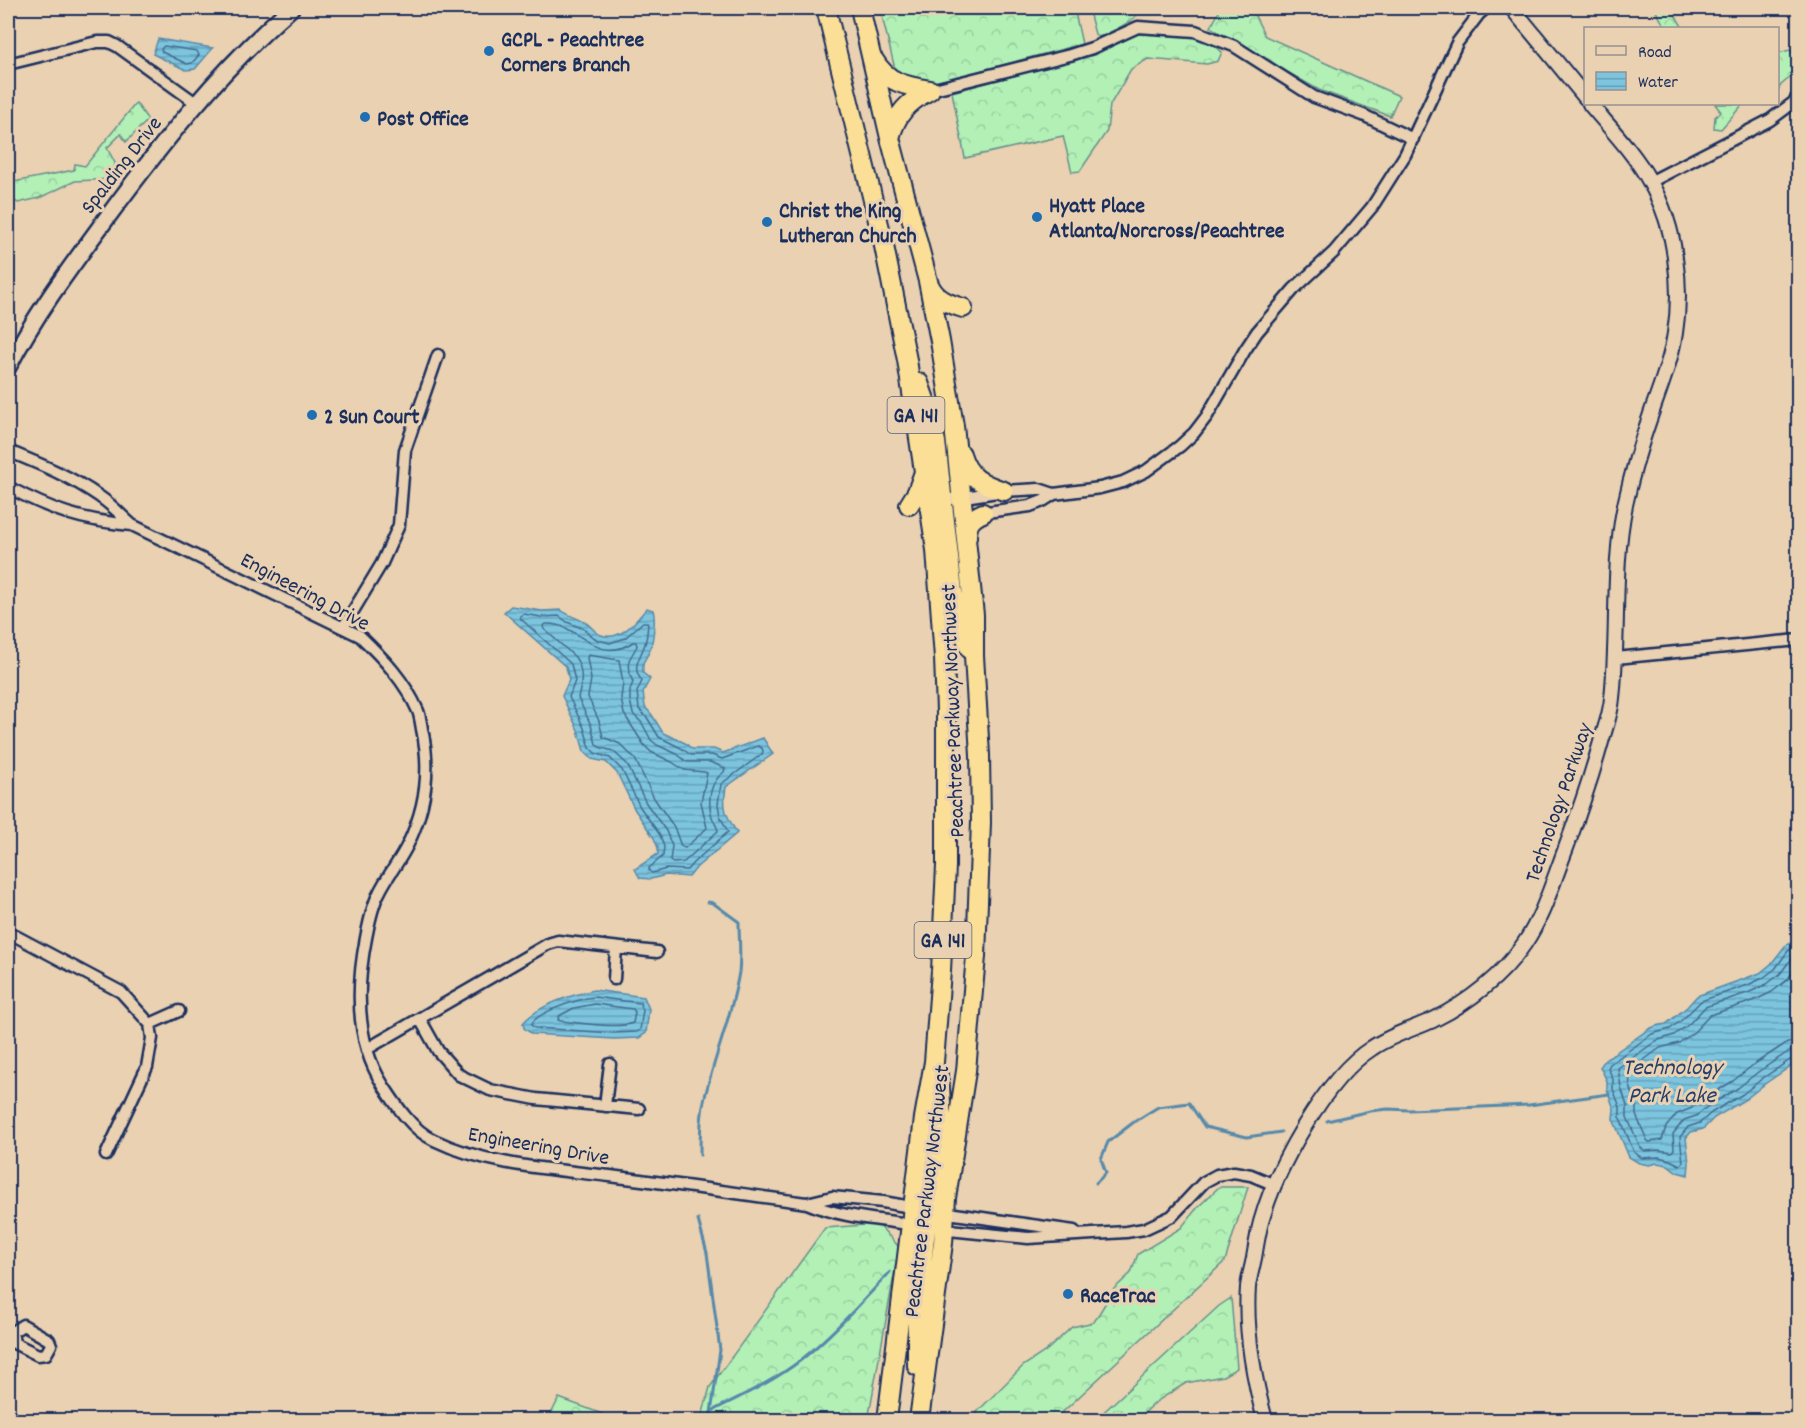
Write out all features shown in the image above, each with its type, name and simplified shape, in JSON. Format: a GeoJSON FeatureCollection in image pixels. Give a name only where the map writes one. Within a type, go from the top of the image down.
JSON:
{"type":"FeatureCollection","features":[{"type":"Feature","properties":{"kind":"highway","name":"Peachtree Parkway Northwest"},"geometry":{"type":"LineString","coordinates":[[826,8],[884,241],[907,360],[924,471],[966,539],[974,615],[981,822],[978,926],[966,1071],[928,1219],[887,1420]]}},
{"type":"Feature","properties":{"kind":"highway","name":"Peachtree Parkway Northwest"},"geometry":{"type":"LineString","coordinates":[[861,11],[890,138],[928,281],[954,426],[939,585],[946,711],[944,920],[934,1062],[924,1118],[928,1219],[919,1420]]}},
{"type":"Feature","properties":{"kind":"highway"},"geometry":{"type":"LineString","coordinates":[[872,57],[890,79],[901,85],[930,90]]}},
{"type":"Feature","properties":{"kind":"highway"},"geometry":{"type":"LineString","coordinates":[[890,138],[895,121],[904,107],[930,90]]}},
{"type":"Feature","properties":{"kind":"highway"},"geometry":{"type":"LineString","coordinates":[[928,281],[931,289],[944,301],[963,308],[947,321],[940,341]]}},
{"type":"Feature","properties":{"kind":"highway"},"geometry":{"type":"LineString","coordinates":[[907,360],[929,411],[936,442],[945,508],[954,601],[974,656]]}},
{"type":"Feature","properties":{"kind":"highway"},"geometry":{"type":"LineString","coordinates":[[954,426],[962,458],[971,474],[980,482],[1004,491]]}},
{"type":"Feature","properties":{"kind":"highway"},"geometry":{"type":"LineString","coordinates":[[909,506],[917,492],[924,471]]}},
{"type":"Feature","properties":{"kind":"highway"},"geometry":{"type":"LineString","coordinates":[[966,539],[971,520],[983,513]]}},
{"type":"Feature","properties":{"kind":"main road","name":"Spalding Drive"},"geometry":{"type":"LineString","coordinates":[[8,367],[61,279],[133,182],[196,103],[262,33],[291,8]]}},
{"type":"Feature","properties":{"kind":"street"},"geometry":{"type":"LineString","coordinates":[[945,508],[983,513],[1029,506],[1054,494],[1100,488],[1130,479],[1157,464],[1194,433],[1257,332],[1294,289],[1334,252],[1372,207],[1413,139],[1457,43],[1486,8]]}},
{"type":"Feature","properties":{"kind":"street"},"geometry":{"type":"LineString","coordinates":[[1512,8],[1584,96]]}},
{"type":"Feature","properties":{"kind":"street"},"geometry":{"type":"LineString","coordinates":[[930,90],[1070,56],[1138,27],[1196,31],[1234,46],[1314,97],[1363,115],[1413,139]]}},
{"type":"Feature","properties":{"kind":"street"},"geometry":{"type":"LineString","coordinates":[[8,64],[97,42],[109,42],[196,103]]}},
{"type":"Feature","properties":{"kind":"street"},"geometry":{"type":"LineString","coordinates":[[1650,182],[1770,120],[1793,103],[1798,96]]}},
{"type":"Feature","properties":{"kind":"street","name":"Technology Parkway"},"geometry":{"type":"LineString","coordinates":[[1265,1420],[1249,1339],[1248,1286],[1261,1222],[1275,1185],[1321,1100],[1352,1064],[1386,1040],[1459,1006],[1498,975],[1524,944],[1539,918],[1588,787],[1612,704],[1616,658],[1616,586],[1623,515],[1639,451],[1669,362],[1676,332],[1677,276],[1672,243],[1650,182],[1591,105]]}},
{"type":"Feature","properties":{"kind":"street"},"geometry":{"type":"LineString","coordinates":[[344,626],[382,562],[399,525],[405,450],[438,355]]}},
{"type":"Feature","properties":{"kind":"street","name":"Engineering Drive"},"geometry":{"type":"LineString","coordinates":[[8,452],[63,475],[88,489],[102,498],[132,525],[344,626],[360,636],[376,651],[390,666],[406,690],[419,713],[427,759],[426,790],[407,847],[377,895],[359,978],[359,1010],[367,1049],[376,1073],[411,1123],[431,1139],[467,1154],[516,1164],[807,1203],[827,1212],[865,1219],[928,1219],[1092,1233]]}},
{"type":"Feature","properties":{"kind":"street","name":"Engineering Drive"},"geometry":{"type":"LineString","coordinates":[[8,487],[40,504],[78,518],[132,525]]}},
{"type":"Feature","properties":{"kind":"street"},"geometry":{"type":"LineString","coordinates":[[945,508],[1004,491],[1039,489],[1054,494]]}},
{"type":"Feature","properties":{"kind":"street"},"geometry":{"type":"LineString","coordinates":[[1616,658],[1798,640]]}},
{"type":"Feature","properties":{"kind":"street"},"geometry":{"type":"LineString","coordinates":[[8,932],[121,992],[150,1024],[153,1038],[147,1067],[106,1155]]}},
{"type":"Feature","properties":{"kind":"street"},"geometry":{"type":"LineString","coordinates":[[367,1049],[548,944],[558,941],[657,952]]}},
{"type":"Feature","properties":{"kind":"street"},"geometry":{"type":"LineString","coordinates":[[614,979],[616,948]]}},
{"type":"Feature","properties":{"kind":"street"},"geometry":{"type":"LineString","coordinates":[[150,1024],[179,1011]]}},
{"type":"Feature","properties":{"kind":"street"},"geometry":{"type":"LineString","coordinates":[[420,1019],[438,1051],[459,1075],[490,1090],[525,1097],[639,1109]]}},
{"type":"Feature","properties":{"kind":"street"},"geometry":{"type":"LineString","coordinates":[[605,1106],[610,1064]]}},
{"type":"Feature","properties":{"kind":"street","name":"Engineering Drive"},"geometry":{"type":"LineString","coordinates":[[807,1203],[832,1197],[883,1202],[928,1219],[1028,1238],[1144,1229],[1172,1216],[1204,1182],[1217,1175],[1233,1172],[1251,1175],[1275,1185]]}},
{"type":"Feature","properties":{"kind":"green space"},"geometry":{"type":"Polygon","coordinates":[[[880,8],[1074,8],[1082,44],[937,82],[913,84],[895,69],[880,8]]]}},
{"type":"Feature","properties":{"kind":"green space"},"geometry":{"type":"Polygon","coordinates":[[[1088,8],[1141,8],[1129,22],[1098,37],[1095,34],[1088,8]]]}},
{"type":"Feature","properties":{"kind":"green space"},"geometry":{"type":"Polygon","coordinates":[[[1221,8],[1238,8],[1237,12],[1251,8],[1265,36],[1399,96],[1390,116],[1319,90],[1224,36],[1211,27],[1221,8]]]}},
{"type":"Feature","properties":{"kind":"green space"},"geometry":{"type":"Polygon","coordinates":[[[1654,8],[1671,8],[1682,27],[1665,27],[1654,8]]]}},
{"type":"Feature","properties":{"kind":"green space"},"geometry":{"type":"Polygon","coordinates":[[[1134,34],[1192,37],[1214,45],[1222,52],[1218,61],[1207,64],[1148,59],[1131,69],[1110,105],[1107,131],[1080,171],[1072,172],[1063,136],[965,158],[952,92],[1097,54],[1134,34]]]}},
{"type":"Feature","properties":{"kind":"green space"},"geometry":{"type":"Polygon","coordinates":[[[1790,50],[1797,59],[1798,71],[1779,88],[1779,53],[1790,50]]]}},
{"type":"Feature","properties":{"kind":"green space"},"geometry":{"type":"Polygon","coordinates":[[[136,103],[148,120],[126,142],[121,134],[107,148],[115,163],[113,179],[75,181],[39,198],[18,203],[10,198],[8,200],[8,183],[74,170],[75,164],[85,166],[136,103]]]}},
{"type":"Feature","properties":{"kind":"green space"},"geometry":{"type":"Polygon","coordinates":[[[1716,105],[1742,105],[1721,129],[1714,128],[1715,117],[1721,112],[1716,105]]]}},
{"type":"Feature","properties":{"kind":"green space"},"geometry":{"type":"Polygon","coordinates":[[[1219,1187],[1248,1187],[1225,1261],[1054,1420],[977,1420],[977,1412],[1023,1366],[1046,1351],[1072,1327],[1094,1322],[1114,1289],[1131,1273],[1138,1254],[1181,1228],[1197,1208],[1219,1187]]]}},
{"type":"Feature","properties":{"kind":"green space"},"geometry":{"type":"Polygon","coordinates":[[[878,1224],[899,1247],[868,1420],[701,1420],[710,1387],[825,1228],[878,1224]]]}},
{"type":"Feature","properties":{"kind":"green space"},"geometry":{"type":"Polygon","coordinates":[[[1231,1298],[1237,1368],[1223,1376],[1186,1383],[1157,1401],[1137,1420],[1095,1420],[1219,1306],[1231,1298]]]}},
{"type":"Feature","properties":{"kind":"green space"},"geometry":{"type":"Polygon","coordinates":[[[559,1398],[608,1416],[609,1420],[548,1420],[559,1398]]]}},
{"type":"Feature","properties":{"kind":"water"},"geometry":{"type":"Polygon","coordinates":[[[158,39],[213,48],[195,69],[186,70],[153,54],[158,39]]]}},
{"type":"Feature","properties":{"kind":"water"},"geometry":{"type":"Polygon","coordinates":[[[511,606],[542,611],[561,610],[588,624],[599,634],[608,636],[615,636],[627,629],[647,608],[653,610],[652,641],[643,662],[643,673],[650,679],[643,692],[645,707],[663,733],[685,743],[692,749],[714,749],[723,753],[763,738],[773,754],[726,787],[724,801],[726,812],[737,833],[697,867],[689,877],[666,875],[651,879],[640,878],[635,869],[658,854],[654,838],[635,810],[617,773],[606,762],[592,759],[584,751],[578,730],[562,696],[569,680],[566,667],[504,612],[511,606]]]}},
{"type":"Feature","properties":{"kind":"water","name":"Technology Park Lake"},"geometry":{"type":"Polygon","coordinates":[[[1798,939],[1798,1061],[1746,1099],[1714,1118],[1703,1129],[1691,1132],[1686,1138],[1688,1175],[1677,1172],[1668,1165],[1639,1163],[1629,1157],[1613,1119],[1614,1109],[1607,1089],[1607,1081],[1600,1067],[1605,1060],[1649,1029],[1666,1024],[1697,996],[1760,973],[1771,964],[1785,946],[1798,939]]]}},
{"type":"Feature","properties":{"kind":"water"},"geometry":{"type":"Polygon","coordinates":[[[594,990],[644,997],[649,1009],[646,1033],[639,1038],[614,1039],[532,1034],[524,1028],[523,1023],[530,1016],[546,1006],[594,990]]]}},
{"type":"Feature","properties":{"kind":"waterway"},"geometry":{"type":"LineString","coordinates":[[700,1155],[703,1107],[732,1005],[740,960],[739,922],[713,903],[708,902]]}},
{"type":"Feature","properties":{"kind":"waterway"},"geometry":{"type":"LineString","coordinates":[[1327,1121],[1388,1109],[1529,1105],[1609,1094]]}},
{"type":"Feature","properties":{"kind":"waterway"},"geometry":{"type":"LineString","coordinates":[[1096,1183],[1106,1173],[1101,1159],[1108,1142],[1158,1107],[1189,1103],[1205,1127],[1247,1137],[1281,1132]]}},
{"type":"Feature","properties":{"kind":"waterway"},"geometry":{"type":"LineString","coordinates":[[698,1220],[707,1253],[720,1350],[710,1420]]}},
{"type":"Feature","properties":{"kind":"waterway"},"geometry":{"type":"LineString","coordinates":[[712,1411],[791,1368],[836,1329],[890,1272]]}},
{"type":"Feature","properties":{"kind":"place","name":"GCPL - Peachtree Corners Branch"},"geometry":{"type":"Point","coordinates":[489,51]}},
{"type":"Feature","properties":{"kind":"place","name":"Post Office"},"geometry":{"type":"Point","coordinates":[365,117]}},
{"type":"Feature","properties":{"kind":"place","name":"Hyatt Place Atlanta/Norcross/Peachtree"},"geometry":{"type":"Point","coordinates":[1037,217]}},
{"type":"Feature","properties":{"kind":"place","name":"Christ the King Lutheran Church"},"geometry":{"type":"Point","coordinates":[767,222]}},
{"type":"Feature","properties":{"kind":"place","name":"2 Sun Court"},"geometry":{"type":"Point","coordinates":[312,415]}},
{"type":"Feature","properties":{"kind":"place","name":"RaceTrac"},"geometry":{"type":"Point","coordinates":[1068,1294]}}]}
